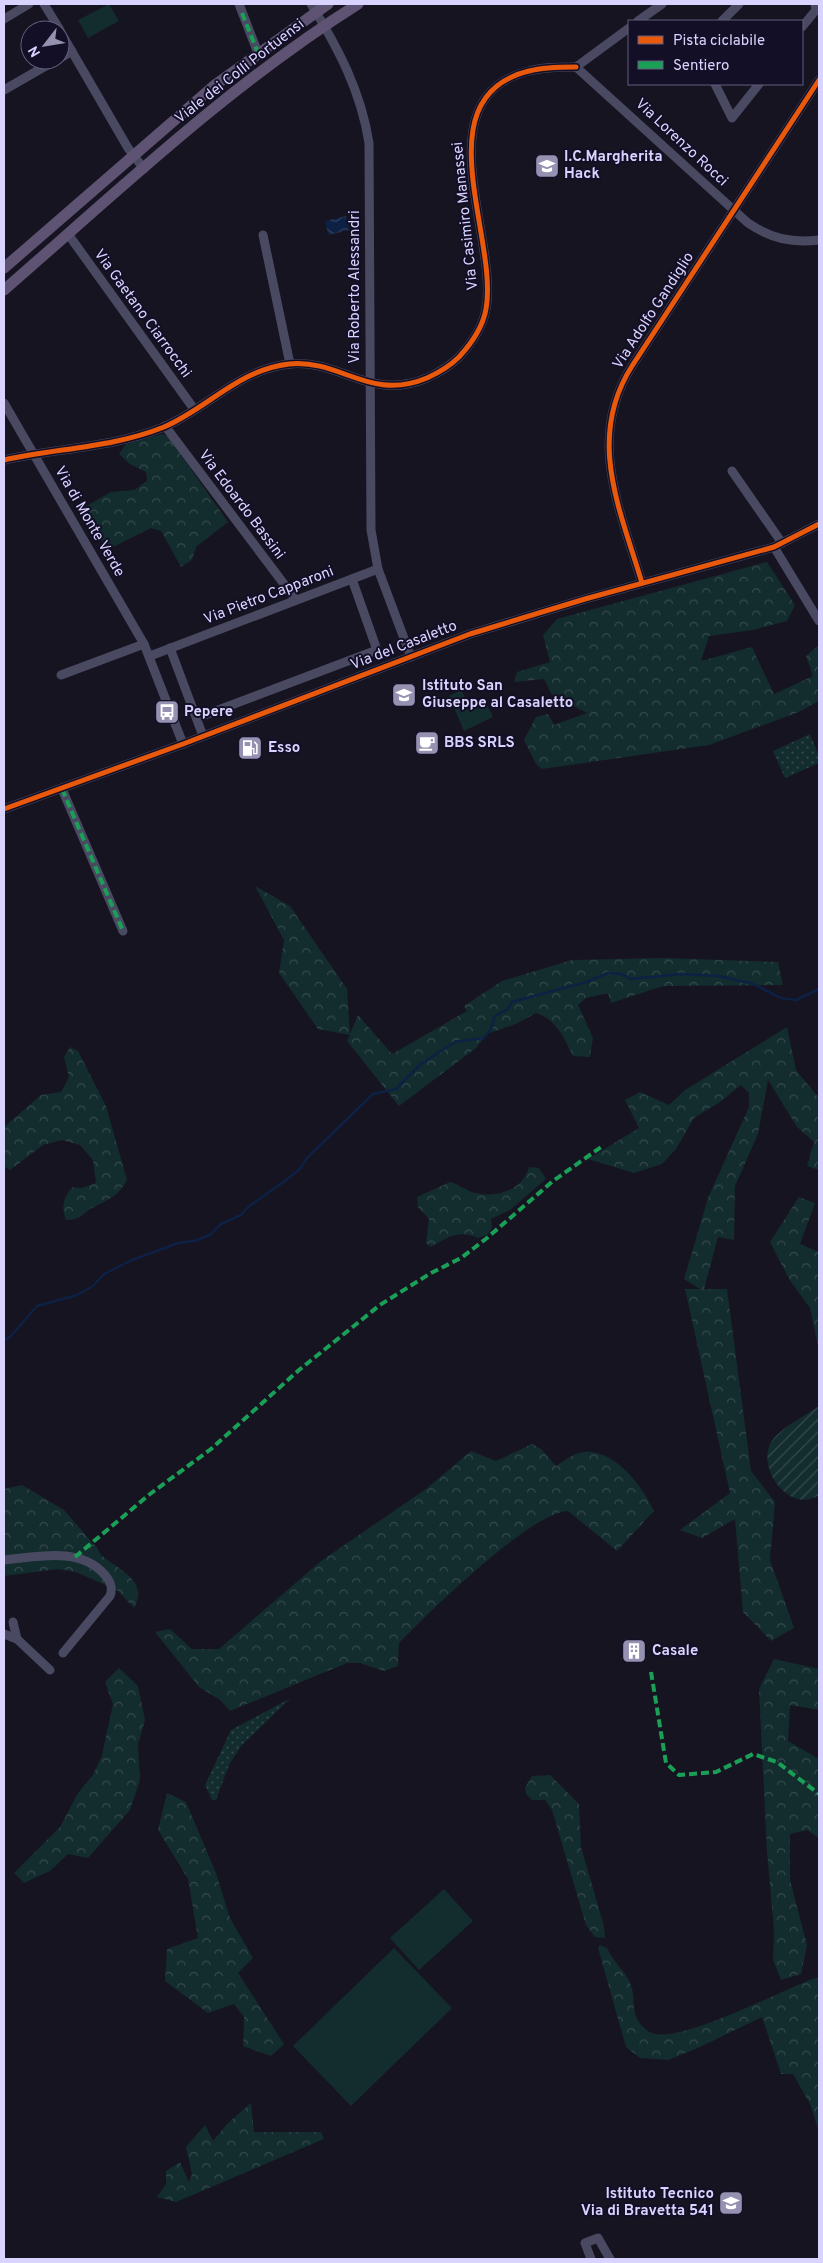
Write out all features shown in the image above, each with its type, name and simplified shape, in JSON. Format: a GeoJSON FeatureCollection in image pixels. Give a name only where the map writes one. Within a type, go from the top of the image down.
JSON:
{"type":"FeatureCollection","features":[{"type":"Feature","properties":{"kind":"main road","name":"Viale dei Colli Portuensi"},"geometry":{"type":"LineString","coordinates":[[4,268],[215,85],[314,8],[328,4]]}},
{"type":"Feature","properties":{"kind":"main road","name":"Viale dei Colli Portuensi"},"geometry":{"type":"LineString","coordinates":[[4,290],[225,99],[325,25],[358,4]]}},
{"type":"Feature","properties":{"kind":"street"},"geometry":{"type":"LineString","coordinates":[[4,19],[30,4]]}},
{"type":"Feature","properties":{"kind":"street"},"geometry":{"type":"LineString","coordinates":[[44,4],[54,20]]}},
{"type":"Feature","properties":{"kind":"street"},"geometry":{"type":"LineString","coordinates":[[639,20],[662,4]]}},
{"type":"Feature","properties":{"kind":"street"},"geometry":{"type":"LineString","coordinates":[[723,20],[739,4]]}},
{"type":"Feature","properties":{"kind":"street"},"geometry":{"type":"LineString","coordinates":[[803,26],[816,10],[815,4]]}},
{"type":"Feature","properties":{"kind":"street"},"geometry":{"type":"LineString","coordinates":[[241,8],[258,53]]}},
{"type":"Feature","properties":{"kind":"street","name":"Via Roberto Alessandri"},"geometry":{"type":"LineString","coordinates":[[314,8],[325,25],[349,73],[369,143],[371,530],[378,569],[411,657]]}},
{"type":"Feature","properties":{"kind":"street"},"geometry":{"type":"LineString","coordinates":[[576,67],[628,29]]}},
{"type":"Feature","properties":{"kind":"street"},"geometry":{"type":"LineString","coordinates":[[70,48],[133,155],[144,169]]}},
{"type":"Feature","properties":{"kind":"street","name":"Via Casimiro Manassei"},"geometry":{"type":"LineString","coordinates":[[4,460],[110,443],[165,426],[252,373],[290,364],[320,366],[369,384],[397,386],[420,380],[450,365],[470,344],[484,317],[488,291],[471,157],[471,135],[474,121],[490,93],[510,78],[535,70],[576,67]]}},
{"type":"Feature","properties":{"kind":"street","name":"Via Lorenzo Rocci"},"geometry":{"type":"LineString","coordinates":[[576,67],[733,212],[754,227],[775,238],[790,241],[819,240]]}},
{"type":"Feature","properties":{"kind":"street"},"geometry":{"type":"LineString","coordinates":[[4,90],[39,70]]}},
{"type":"Feature","properties":{"kind":"street","name":"Via Adolfo Gandiglio"},"geometry":{"type":"LineString","coordinates":[[642,583],[609,469],[608,436],[614,407],[626,376],[819,80]]}},
{"type":"Feature","properties":{"kind":"street"},"geometry":{"type":"LineString","coordinates":[[716,85],[732,118],[758,85]]}},
{"type":"Feature","properties":{"kind":"street","name":"Via Gaetano Ciarrocchi"},"geometry":{"type":"LineString","coordinates":[[68,234],[194,409]]}},
{"type":"Feature","properties":{"kind":"street"},"geometry":{"type":"LineString","coordinates":[[263,235],[290,364]]}},
{"type":"Feature","properties":{"kind":"street","name":"Via di Monte Verde"},"geometry":{"type":"LineString","coordinates":[[4,404],[144,644],[183,744]]}},
{"type":"Feature","properties":{"kind":"street","name":"Via Edoardo Bassini"},"geometry":{"type":"LineString","coordinates":[[165,426],[296,600]]}},
{"type":"Feature","properties":{"kind":"street"},"geometry":{"type":"LineString","coordinates":[[732,471],[778,545],[819,621]]}},
{"type":"Feature","properties":{"kind":"street","name":"Via del Casaletto"},"geometry":{"type":"LineString","coordinates":[[4,809],[183,744],[488,628],[778,545],[819,524]]}},
{"type":"Feature","properties":{"kind":"street","name":"Via Pietro Capparoni"},"geometry":{"type":"LineString","coordinates":[[150,656],[378,569]]}},
{"type":"Feature","properties":{"kind":"street"},"geometry":{"type":"LineString","coordinates":[[197,718],[378,650],[352,579]]}},
{"type":"Feature","properties":{"kind":"street"},"geometry":{"type":"LineString","coordinates":[[61,675],[144,644]]}},
{"type":"Feature","properties":{"kind":"street"},"geometry":{"type":"LineString","coordinates":[[170,648],[203,736]]}},
{"type":"Feature","properties":{"kind":"street"},"geometry":{"type":"LineString","coordinates":[[62,789],[123,931]]}},
{"type":"Feature","properties":{"kind":"street"},"geometry":{"type":"LineString","coordinates":[[4,1560],[69,1556],[91,1563],[108,1579],[112,1589],[110,1596],[63,1653]]}},
{"type":"Feature","properties":{"kind":"street"},"geometry":{"type":"LineString","coordinates":[[12,1622],[17,1639]]}},
{"type":"Feature","properties":{"kind":"street"},"geometry":{"type":"LineString","coordinates":[[4,1634],[17,1639],[50,1670]]}},
{"type":"Feature","properties":{"kind":"street"},"geometry":{"type":"LineString","coordinates":[[591,2259],[585,2243],[598,2238],[610,2259]]}},
{"type":"Feature","properties":{"kind":"green space"},"geometry":{"type":"Polygon","coordinates":[[[109,4],[119,21],[88,38],[78,20],[109,4]]]}},
{"type":"Feature","properties":{"kind":"green space"},"geometry":{"type":"Polygon","coordinates":[[[163,434],[169,438],[228,522],[196,547],[192,560],[181,567],[161,531],[151,528],[107,550],[83,508],[111,492],[134,490],[147,481],[146,472],[130,464],[119,454],[126,444],[163,434]]]}},
{"type":"Feature","properties":{"kind":"green space"},"geometry":{"type":"Polygon","coordinates":[[[767,562],[795,605],[787,621],[753,630],[709,636],[701,661],[752,647],[774,694],[813,676],[806,656],[819,645],[819,701],[799,712],[709,745],[542,769],[536,764],[524,740],[536,717],[548,714],[554,725],[587,713],[552,695],[544,679],[514,682],[517,672],[550,662],[543,635],[557,619],[767,562]]]}},
{"type":"Feature","properties":{"kind":"green space"},"geometry":{"type":"Polygon","coordinates":[[[461,690],[470,707],[485,700],[493,717],[464,731],[449,696],[461,690]]]}},
{"type":"Feature","properties":{"kind":"green space"},"geometry":{"type":"Polygon","coordinates":[[[810,734],[819,756],[819,763],[785,778],[773,751],[810,734]]]}},
{"type":"Feature","properties":{"kind":"green space"},"geometry":{"type":"Polygon","coordinates":[[[255,886],[290,906],[347,989],[350,1034],[358,1015],[392,1054],[467,1011],[464,1006],[502,981],[572,960],[665,958],[778,962],[783,985],[663,986],[611,1003],[608,993],[586,998],[578,1005],[593,1038],[590,1057],[573,1056],[563,1036],[554,1024],[536,1013],[516,1024],[487,1034],[476,1048],[399,1106],[347,1041],[350,1035],[318,1029],[279,973],[284,940],[255,886]]]}},
{"type":"Feature","properties":{"kind":"green space"},"geometry":{"type":"Polygon","coordinates":[[[787,1027],[796,1070],[819,1098],[819,1170],[807,1166],[814,1142],[797,1127],[768,1080],[758,1134],[735,1186],[734,1240],[718,1237],[704,1289],[727,1289],[751,1471],[775,1502],[770,1560],[794,1628],[771,1641],[743,1612],[735,1519],[702,1538],[680,1530],[730,1493],[685,1289],[700,1289],[684,1279],[708,1198],[749,1107],[749,1093],[741,1085],[720,1102],[694,1118],[676,1149],[662,1164],[634,1173],[588,1159],[639,1128],[625,1100],[640,1092],[669,1105],[685,1090],[787,1027]]]}},
{"type":"Feature","properties":{"kind":"green space"},"geometry":{"type":"Polygon","coordinates":[[[70,1047],[78,1051],[106,1106],[127,1180],[121,1189],[109,1199],[90,1209],[80,1217],[66,1220],[64,1202],[70,1190],[73,1187],[82,1188],[96,1183],[93,1160],[80,1145],[62,1140],[43,1145],[10,1170],[4,1166],[4,1127],[41,1095],[61,1092],[69,1077],[64,1057],[70,1047]]]}},
{"type":"Feature","properties":{"kind":"green space"},"geometry":{"type":"Polygon","coordinates":[[[529,1167],[539,1168],[546,1179],[510,1210],[491,1219],[492,1228],[487,1235],[478,1238],[465,1234],[453,1236],[431,1247],[426,1243],[429,1219],[418,1207],[417,1197],[450,1182],[481,1194],[506,1191],[521,1182],[529,1167]]]}},
{"type":"Feature","properties":{"kind":"green space"},"geometry":{"type":"Polygon","coordinates":[[[799,1197],[815,1203],[800,1244],[819,1252],[819,1351],[810,1308],[789,1279],[770,1242],[799,1197]]]}},
{"type":"Feature","properties":{"kind":"green space"},"geometry":{"type":"Polygon","coordinates":[[[819,1406],[819,1495],[807,1500],[796,1498],[785,1492],[776,1483],[770,1472],[767,1460],[769,1448],[779,1433],[819,1406]]]}},
{"type":"Feature","properties":{"kind":"green space"},"geometry":{"type":"Polygon","coordinates":[[[532,1444],[541,1449],[556,1466],[581,1452],[606,1456],[617,1463],[635,1481],[654,1511],[617,1551],[568,1511],[551,1516],[530,1528],[480,1566],[413,1629],[399,1643],[398,1666],[384,1671],[360,1663],[347,1663],[230,1711],[220,1700],[199,1687],[155,1632],[170,1629],[192,1649],[219,1649],[321,1561],[426,1489],[471,1451],[496,1461],[532,1444]]]}},
{"type":"Feature","properties":{"kind":"green space"},"geometry":{"type":"Polygon","coordinates":[[[22,1485],[64,1510],[101,1554],[132,1579],[137,1587],[138,1597],[134,1608],[117,1590],[76,1572],[58,1569],[4,1576],[4,1489],[22,1485]]]}},
{"type":"Feature","properties":{"kind":"green space"},"geometry":{"type":"Polygon","coordinates":[[[774,1659],[819,1669],[819,1710],[790,1705],[788,1741],[819,1759],[819,1838],[807,1830],[790,1834],[790,1880],[807,1945],[801,1974],[781,1980],[773,1960],[774,1930],[767,1852],[759,1689],[774,1659]]]}},
{"type":"Feature","properties":{"kind":"green space"},"geometry":{"type":"Polygon","coordinates":[[[119,1668],[138,1686],[145,1720],[138,1745],[140,1780],[130,1810],[88,1858],[68,1854],[50,1871],[24,1883],[14,1873],[60,1827],[78,1793],[93,1775],[102,1755],[113,1704],[105,1682],[119,1668]]]}},
{"type":"Feature","properties":{"kind":"green space"},"geometry":{"type":"Polygon","coordinates":[[[291,1698],[241,1746],[229,1765],[216,1800],[212,1800],[205,1785],[231,1730],[291,1698]]]}},
{"type":"Feature","properties":{"kind":"green space"},"geometry":{"type":"Polygon","coordinates":[[[550,1775],[579,1804],[581,1847],[604,1926],[605,1938],[595,1937],[586,1925],[552,1810],[545,1800],[532,1800],[526,1794],[525,1788],[532,1776],[550,1775]]]}},
{"type":"Feature","properties":{"kind":"green space"},"geometry":{"type":"Polygon","coordinates":[[[167,1793],[186,1802],[216,1873],[230,1918],[253,1958],[238,1973],[284,2044],[271,2056],[243,2046],[244,2017],[234,2004],[208,2013],[165,1981],[167,1949],[198,1938],[188,1879],[158,1830],[167,1793]]]}},
{"type":"Feature","properties":{"kind":"green space"},"geometry":{"type":"Polygon","coordinates":[[[444,1889],[473,1921],[419,1970],[390,1938],[444,1889]]]}},
{"type":"Feature","properties":{"kind":"green space"},"geometry":{"type":"Polygon","coordinates":[[[600,1945],[607,1948],[628,1979],[637,2019],[648,2031],[661,2035],[681,2032],[705,2025],[819,1977],[819,2133],[811,2106],[793,2074],[781,2074],[762,2017],[698,2048],[668,2060],[640,2058],[626,2047],[598,1948],[600,1945]]]}},
{"type":"Feature","properties":{"kind":"green space"},"geometry":{"type":"Polygon","coordinates":[[[394,1948],[452,2008],[351,2106],[293,2046],[394,1948]]]}},
{"type":"Feature","properties":{"kind":"green space"},"geometry":{"type":"Polygon","coordinates":[[[251,2103],[254,2132],[321,2132],[324,2139],[176,2202],[157,2197],[166,2184],[166,2171],[180,2162],[189,2182],[192,2174],[186,2147],[205,2125],[213,2141],[227,2124],[251,2103]]]}},
{"type":"Feature","properties":{"kind":"water"},"geometry":{"type":"Polygon","coordinates":[[[346,216],[349,230],[328,235],[325,221],[346,216]]]}},
{"type":"Feature","properties":{"kind":"waterway"},"geometry":{"type":"LineString","coordinates":[[4,1341],[11,1336],[37,1306],[77,1295],[93,1286],[104,1274],[130,1261],[178,1243],[194,1241],[210,1235],[221,1224],[241,1215],[248,1207],[299,1170],[307,1158],[373,1094],[396,1089],[421,1064],[455,1042],[484,1038],[491,1029],[495,1016],[508,1009],[512,1002],[586,982],[608,973],[621,974],[631,979],[681,974],[719,976],[753,984],[781,998],[796,1000],[819,989]]}},
{"type":"Feature","properties":{"kind":"marked path"},"geometry":{"type":"LineString","coordinates":[[242,13],[258,53]]}},
{"type":"Feature","properties":{"kind":"marked path"},"geometry":{"type":"LineString","coordinates":[[62,789],[123,931]]}},
{"type":"Feature","properties":{"kind":"marked path"},"geometry":{"type":"LineString","coordinates":[[75,1557],[150,1494],[211,1449],[299,1370],[380,1305],[431,1273],[461,1258],[553,1181],[604,1145]]}},
{"type":"Feature","properties":{"kind":"marked path"},"geometry":{"type":"LineString","coordinates":[[651,1672],[666,1763],[679,1775],[716,1772],[753,1754],[777,1762],[819,1794]]}},
{"type":"Feature","properties":{"kind":"cycle path"},"geometry":{"type":"LineString","coordinates":[[4,460],[104,444],[144,434],[180,419],[254,374],[289,364],[308,364],[325,367],[372,383],[388,385],[407,384],[440,372],[459,357],[472,341],[482,322],[486,309],[487,279],[472,173],[472,139],[479,109],[497,86],[529,71],[546,68],[576,67]]}},
{"type":"Feature","properties":{"kind":"cycle path"},"geometry":{"type":"LineString","coordinates":[[642,583],[617,501],[612,474],[609,447],[611,420],[618,393],[632,366],[819,80]]}},
{"type":"Feature","properties":{"kind":"cycle path"},"geometry":{"type":"LineString","coordinates":[[4,809],[183,744],[470,634],[585,599],[774,547],[819,524]]}},
{"type":"Feature","properties":{"kind":"place","name":"I.C.Margherita Hack"},"geometry":{"type":"Point","coordinates":[547,166]}},
{"type":"Feature","properties":{"kind":"place","name":"Istituto San Giuseppe al Casaletto"},"geometry":{"type":"Point","coordinates":[404,695]}},
{"type":"Feature","properties":{"kind":"place","name":"Pepere"},"geometry":{"type":"Point","coordinates":[167,712]}},
{"type":"Feature","properties":{"kind":"place","name":"BBS SRLS"},"geometry":{"type":"Point","coordinates":[427,743]}},
{"type":"Feature","properties":{"kind":"place","name":"Esso"},"geometry":{"type":"Point","coordinates":[250,748]}},
{"type":"Feature","properties":{"kind":"place","name":"Casale"},"geometry":{"type":"Point","coordinates":[634,1651]}},
{"type":"Feature","properties":{"kind":"place","name":"Istituto Tecnico Via di Bravetta 541"},"geometry":{"type":"Point","coordinates":[731,2203]}}]}
